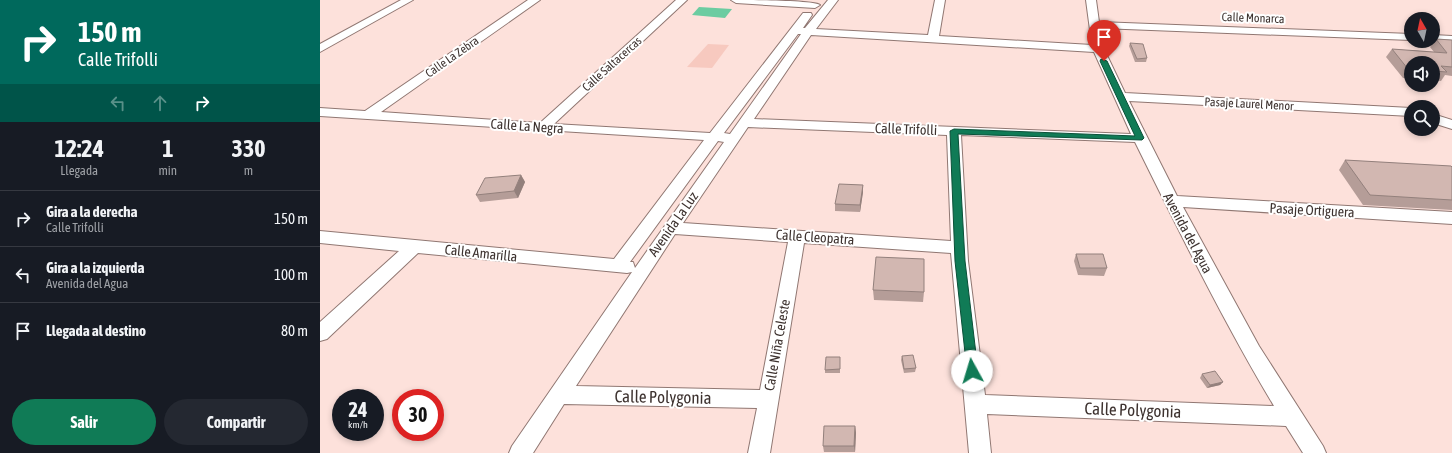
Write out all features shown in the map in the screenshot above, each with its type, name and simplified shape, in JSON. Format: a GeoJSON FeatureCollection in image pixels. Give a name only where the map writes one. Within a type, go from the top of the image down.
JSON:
{"type":"FeatureCollection","features":[{"type":"Feature","properties":{"kind":"street"},"geometry":{"type":"LineString","coordinates":[[320,49],[408,0]]}},
{"type":"Feature","properties":{"kind":"street","name":"Calle La Zebra"},"geometry":{"type":"LineString","coordinates":[[368,115],[535,0]]}},
{"type":"Feature","properties":{"kind":"street","name":"Calle Saltacercas"},"geometry":{"type":"LineString","coordinates":[[542,127],[682,0]]}},
{"type":"Feature","properties":{"kind":"street"},"geometry":{"type":"LineString","coordinates":[[736,0],[817,2]]}},
{"type":"Feature","properties":{"kind":"street"},"geometry":{"type":"LineString","coordinates":[[757,1],[769,0]]}},
{"type":"Feature","properties":{"kind":"street","name":"Avenida La Luz"},"geometry":{"type":"LineString","coordinates":[[618,266],[714,137],[802,31],[833,0]]}},
{"type":"Feature","properties":{"kind":"street"},"geometry":{"type":"LineString","coordinates":[[933,39],[940,0]]}},
{"type":"Feature","properties":{"kind":"street","name":"Avenida del Agua"},"geometry":{"type":"LineString","coordinates":[[1091,0],[1098,49],[1120,98],[1172,201],[1252,352],[1315,453]]}},
{"type":"Feature","properties":{"kind":"street","name":"Avenida La Luz"},"geometry":{"type":"LineString","coordinates":[[520,453],[670,228],[744,123],[802,31],[817,2]]}},
{"type":"Feature","properties":{"kind":"street","name":"Calle Monarca"},"geometry":{"type":"LineString","coordinates":[[1095,25],[1404,37]]}},
{"type":"Feature","properties":{"kind":"street"},"geometry":{"type":"LineString","coordinates":[[802,31],[1098,49]]}},
{"type":"Feature","properties":{"kind":"street"},"geometry":{"type":"LineString","coordinates":[[1440,38],[1452,39]]}},
{"type":"Feature","properties":{"kind":"street","name":"Pasaje Laurel Menor"},"geometry":{"type":"LineString","coordinates":[[1120,98],[1404,112]]}},
{"type":"Feature","properties":{"kind":"street","name":"Calle La Negra"},"geometry":{"type":"LineString","coordinates":[[320,112],[734,138]]}},
{"type":"Feature","properties":{"kind":"street"},"geometry":{"type":"LineString","coordinates":[[1440,121],[1452,125]]}},
{"type":"Feature","properties":{"kind":"street","name":"Calle Trifolli"},"geometry":{"type":"LineString","coordinates":[[744,123],[1140,138]]}},
{"type":"Feature","properties":{"kind":"street"},"geometry":{"type":"LineString","coordinates":[[954,131],[960,261],[976,402],[980,453]]}},
{"type":"Feature","properties":{"kind":"street","name":"Pasaje Ortiguera"},"geometry":{"type":"LineString","coordinates":[[1172,201],[1452,218]]}},
{"type":"Feature","properties":{"kind":"street","name":"Calle Cleopatra"},"geometry":{"type":"LineString","coordinates":[[670,228],[960,248]]}},
{"type":"Feature","properties":{"kind":"street","name":"Calle Niña Celeste"},"geometry":{"type":"LineString","coordinates":[[759,453],[797,236]]}},
{"type":"Feature","properties":{"kind":"street","name":"Calle Amarilla"},"geometry":{"type":"LineString","coordinates":[[320,237],[643,268]]}},
{"type":"Feature","properties":{"kind":"street"},"geometry":{"type":"LineString","coordinates":[[320,333],[415,246]]}},
{"type":"Feature","properties":{"kind":"street","name":"Calle Polygonia"},"geometry":{"type":"LineString","coordinates":[[558,395],[768,398]]}},
{"type":"Feature","properties":{"kind":"street","name":"Calle Polygonia"},"geometry":{"type":"LineString","coordinates":[[976,402],[988,405],[1291,416]]}},
{"type":"Feature","properties":{"kind":"shaded area"},"geometry":{"type":"Polygon","coordinates":[[[699,7],[732,9],[725,18],[692,15],[699,7]]]}},
{"type":"Feature","properties":{"kind":"shaded area"},"geometry":{"type":"Polygon","coordinates":[[[708,44],[729,45],[712,68],[687,67],[708,44]]]}},
{"type":"Feature","properties":{"kind":"building"},"geometry":{"type":"Polygon","coordinates":[[[1440,39],[1452,40],[1452,67],[1441,66],[1447,72],[1440,72],[1440,56],[1404,56],[1404,64],[1392,49],[1447,53],[1440,44],[1440,39]]]}},
{"type":"Feature","properties":{"kind":"building"},"geometry":{"type":"Polygon","coordinates":[[[1130,43],[1143,44],[1147,58],[1137,59],[1130,43]]]}},
{"type":"Feature","properties":{"kind":"building"},"geometry":{"type":"Polygon","coordinates":[[[1345,160],[1451,166],[1452,200],[1370,195],[1345,160]]]}},
{"type":"Feature","properties":{"kind":"building"},"geometry":{"type":"Polygon","coordinates":[[[521,175],[514,191],[476,195],[485,178],[521,175]]]}},
{"type":"Feature","properties":{"kind":"building"},"geometry":{"type":"Polygon","coordinates":[[[839,184],[863,185],[860,205],[835,204],[839,184]]]}},
{"type":"Feature","properties":{"kind":"building"},"geometry":{"type":"Polygon","coordinates":[[[1076,254],[1103,254],[1107,268],[1080,268],[1076,254]]]}},
{"type":"Feature","properties":{"kind":"building"},"geometry":{"type":"Polygon","coordinates":[[[876,257],[924,259],[924,292],[873,290],[876,257]]]}},
{"type":"Feature","properties":{"kind":"building"},"geometry":{"type":"Polygon","coordinates":[[[913,355],[916,368],[904,369],[902,356],[913,355]]]}},
{"type":"Feature","properties":{"kind":"building"},"geometry":{"type":"Polygon","coordinates":[[[826,357],[840,357],[840,369],[825,370],[826,357]]]}},
{"type":"Feature","properties":{"kind":"building"},"geometry":{"type":"Polygon","coordinates":[[[1215,371],[1223,382],[1210,385],[1202,374],[1215,371]]]}},
{"type":"Feature","properties":{"kind":"building"},"geometry":{"type":"Polygon","coordinates":[[[824,426],[855,426],[854,446],[823,446],[824,426]]]}},
{"type":"Feature","properties":{"kind":"route"},"geometry":{"type":"LineString","coordinates":[[972,371],[960,261],[954,131],[1140,138],[1104,61]]}}]}
